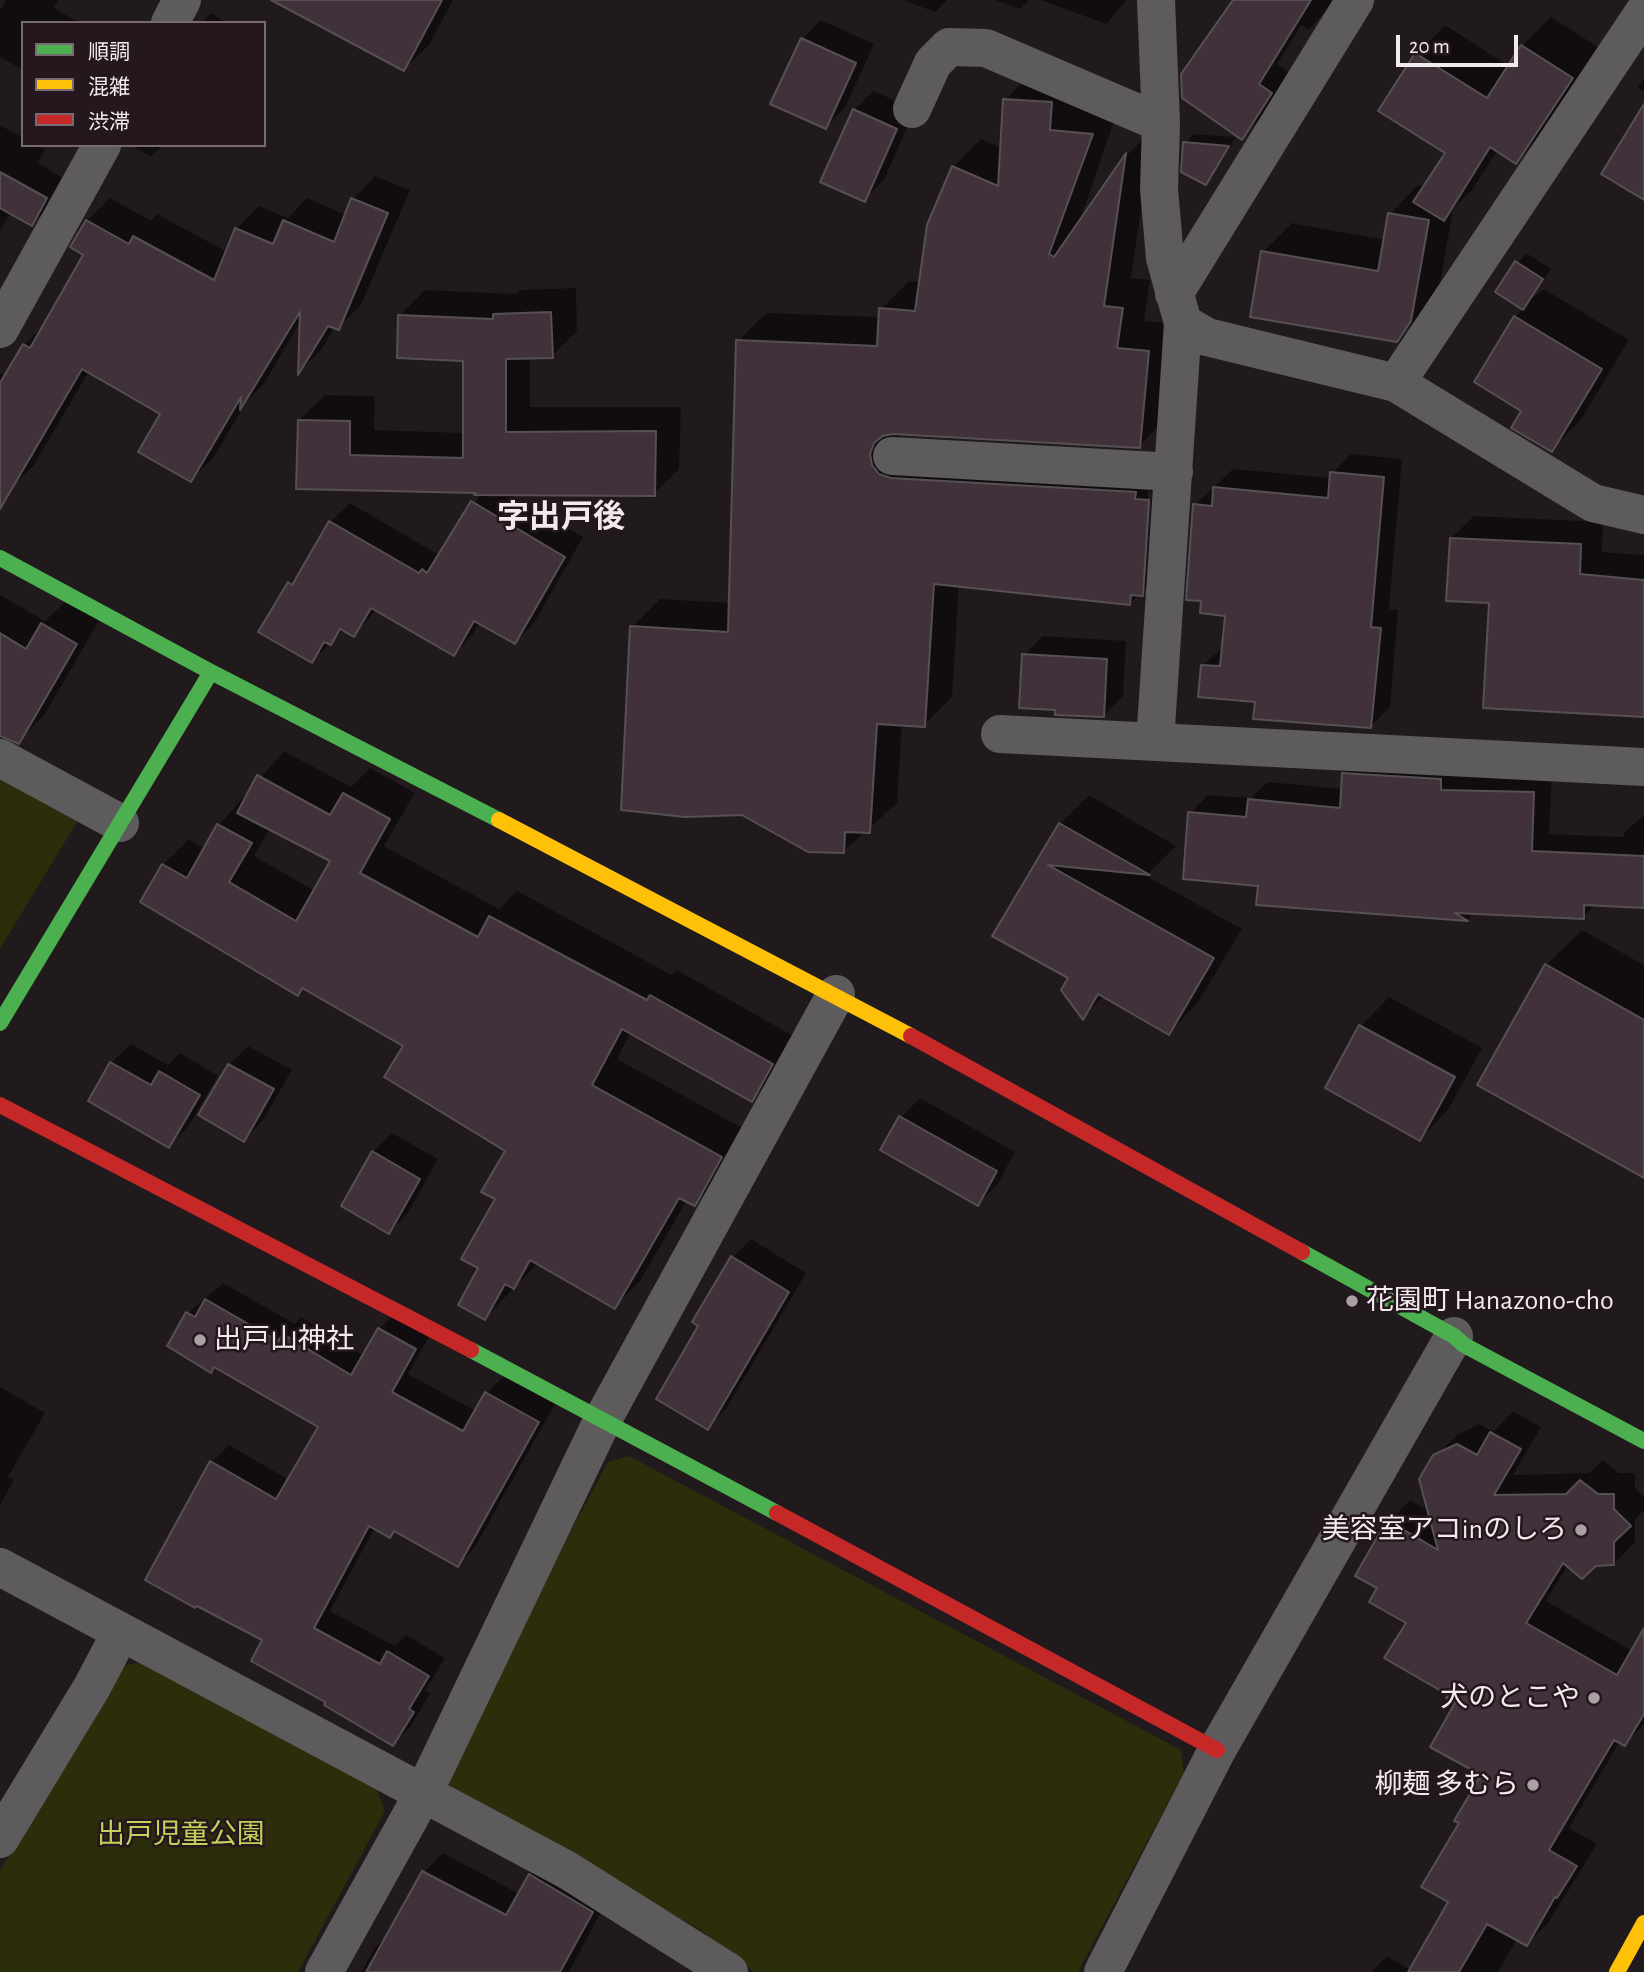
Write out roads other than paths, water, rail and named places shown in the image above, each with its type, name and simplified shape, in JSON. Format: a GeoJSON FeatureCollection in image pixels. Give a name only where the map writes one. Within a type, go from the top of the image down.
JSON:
{"type":"FeatureCollection","features":[{"type":"Feature","properties":{"kind":"main road"},"geometry":{"type":"LineString","coordinates":[[0,558],[211,671],[836,994],[1454,1336],[1464,1345],[1644,1441]]}},
{"type":"Feature","properties":{"kind":"main road"},"geometry":{"type":"LineString","coordinates":[[1,1020],[211,671]]}},
{"type":"Feature","properties":{"kind":"main road"},"geometry":{"type":"LineString","coordinates":[[0,1105],[603,1419],[1217,1750]]}},
{"type":"Feature","properties":{"kind":"main road"},"geometry":{"type":"LineString","coordinates":[[1617,1972],[1644,1923]]}},
{"type":"Feature","properties":{"kind":"street"},"geometry":{"type":"LineString","coordinates":[[171,21],[182,0]]}},
{"type":"Feature","properties":{"kind":"street"},"geometry":{"type":"LineString","coordinates":[[1156,0],[1161,123],[1159,189],[1165,258],[1179,309],[1174,471],[1156,742]]}},
{"type":"Feature","properties":{"kind":"street"},"geometry":{"type":"LineString","coordinates":[[1179,309],[1355,0]]}},
{"type":"Feature","properties":{"kind":"street"},"geometry":{"type":"LineString","coordinates":[[1396,383],[1644,12]]}},
{"type":"Feature","properties":{"kind":"street"},"geometry":{"type":"LineString","coordinates":[[912,109],[933,63],[949,47],[986,48],[1161,123]]}},
{"type":"Feature","properties":{"kind":"street"},"geometry":{"type":"LineString","coordinates":[[0,329],[101,147]]}},
{"type":"Feature","properties":{"kind":"street"},"geometry":{"type":"LineString","coordinates":[[1179,309],[1207,337],[1396,383],[1593,503],[1644,515]]}},
{"type":"Feature","properties":{"kind":"street"},"geometry":{"type":"LineString","coordinates":[[892,456],[1174,471]]}},
{"type":"Feature","properties":{"kind":"street"},"geometry":{"type":"LineString","coordinates":[[1000,734],[1644,767]]}},
{"type":"Feature","properties":{"kind":"street"},"geometry":{"type":"LineString","coordinates":[[0,758],[120,823]]}},
{"type":"Feature","properties":{"kind":"street"},"geometry":{"type":"LineString","coordinates":[[324,1972],[424,1792],[603,1419],[836,994]]}},
{"type":"Feature","properties":{"kind":"street"},"geometry":{"type":"LineString","coordinates":[[1103,1972],[1217,1750],[1454,1336]]}},
{"type":"Feature","properties":{"kind":"street"},"geometry":{"type":"LineString","coordinates":[[0,1567],[567,1871],[719,1969]]}},
{"type":"Feature","properties":{"kind":"street"},"geometry":{"type":"LineString","coordinates":[[0,1839],[92,1687],[121,1632]]}},
{"type":"Feature","properties":{"kind":"place","name":"花園町 Hanazono-cho"},"geometry":{"type":"Point","coordinates":[1352,1301]}},
{"type":"Feature","properties":{"kind":"place","name":"出戸山神社"},"geometry":{"type":"Point","coordinates":[200,1340]}},
{"type":"Feature","properties":{"kind":"place","name":"美容室アコinのしろ"},"geometry":{"type":"Point","coordinates":[1581,1530]}},
{"type":"Feature","properties":{"kind":"place","name":"犬のとこや"},"geometry":{"type":"Point","coordinates":[1594,1698]}},
{"type":"Feature","properties":{"kind":"place","name":"柳麺 多むら"},"geometry":{"type":"Point","coordinates":[1533,1785]}},
{"type":"Feature","properties":{"kind":"district","name":"字出戸後"},"geometry":{"type":"Point","coordinates":[561,517]}},
{"type":"Feature","properties":{"kind":"park label","name":"出戸児童公園"},"geometry":{"type":"Point","coordinates":[181,1835]}}]}
